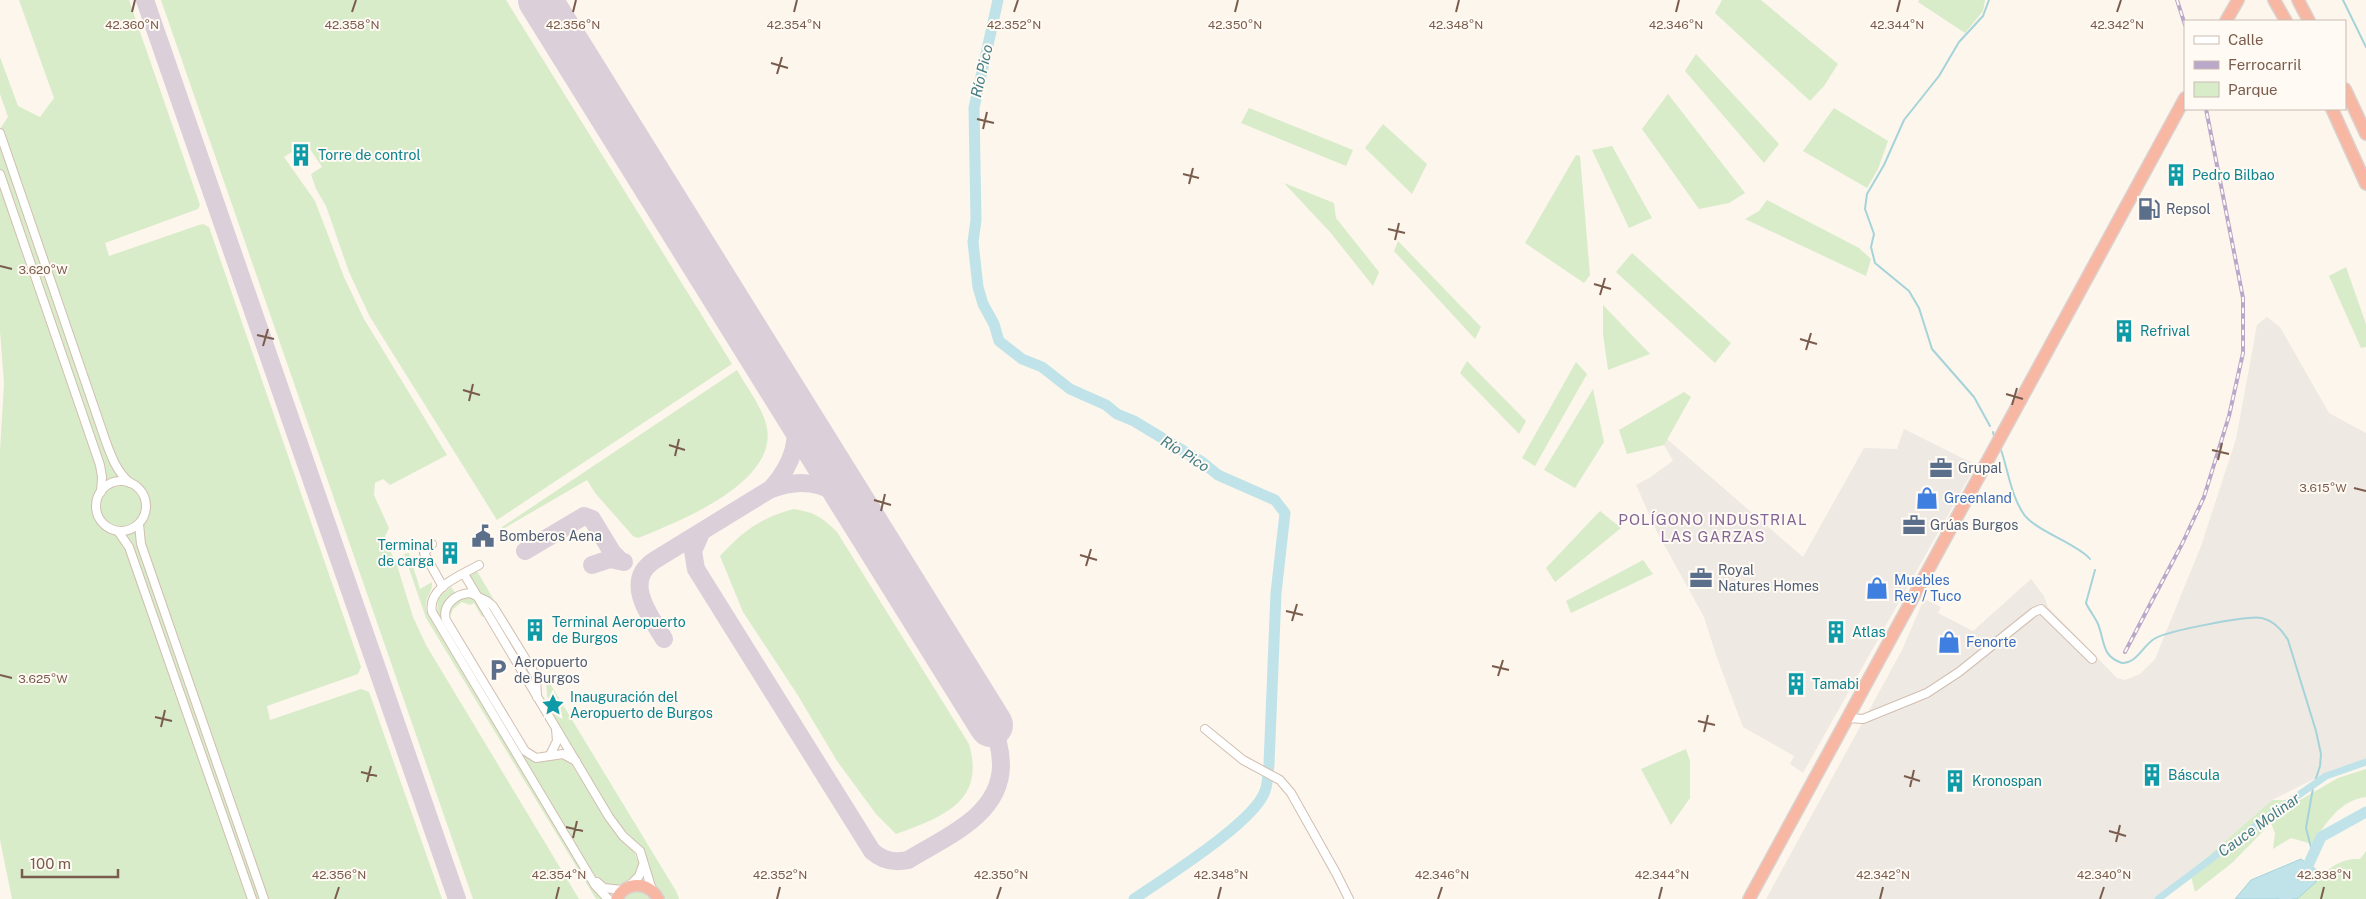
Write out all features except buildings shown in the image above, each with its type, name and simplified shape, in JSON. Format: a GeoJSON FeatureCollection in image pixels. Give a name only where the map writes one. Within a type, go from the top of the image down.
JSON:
{"type":"FeatureCollection","features":[{"type":"Feature","properties":{"kind":"highway"},"geometry":{"type":"LineString","coordinates":[[2227,20],[2238,0]]}},
{"type":"Feature","properties":{"kind":"highway"},"geometry":{"type":"LineString","coordinates":[[2298,0],[2309,20]]}},
{"type":"Feature","properties":{"kind":"highway"},"geometry":{"type":"LineString","coordinates":[[2275,1],[2285,20]]}},
{"type":"Feature","properties":{"kind":"highway"},"geometry":{"type":"LineString","coordinates":[[2346,91],[2366,134]]}},
{"type":"Feature","properties":{"kind":"highway"},"geometry":{"type":"LineString","coordinates":[[1749,899],[2184,100]]}},
{"type":"Feature","properties":{"kind":"highway"},"geometry":{"type":"LineString","coordinates":[[2332,110],[2366,184]]}},
{"type":"Feature","properties":{"kind":"highway"},"geometry":{"type":"LineString","coordinates":[[622,892],[639,885],[655,894]]}},
{"type":"Feature","properties":{"kind":"street"},"geometry":{"type":"LineString","coordinates":[[0,133],[106,442],[122,476],[137,487],[146,501],[146,510],[139,524],[141,544],[264,899]]}},
{"type":"Feature","properties":{"kind":"street"},"geometry":{"type":"LineString","coordinates":[[0,174],[100,465],[102,477],[97,508],[99,516],[103,523],[118,531],[129,547],[252,899]]}},
{"type":"Feature","properties":{"kind":"street"},"geometry":{"type":"LineString","coordinates":[[101,492],[114,483],[130,483]]}},
{"type":"Feature","properties":{"kind":"street"},"geometry":{"type":"LineString","coordinates":[[118,531],[132,528],[139,524]]}},
{"type":"Feature","properties":{"kind":"street"},"geometry":{"type":"LineString","coordinates":[[432,544],[424,553],[443,587]]}},
{"type":"Feature","properties":{"kind":"street"},"geometry":{"type":"LineString","coordinates":[[479,564],[443,587],[432,601],[432,612],[600,891],[608,899]]}},
{"type":"Feature","properties":{"kind":"street"},"geometry":{"type":"LineString","coordinates":[[464,574],[556,729],[573,752],[576,761],[618,830],[640,851],[655,894]]}},
{"type":"Feature","properties":{"kind":"street"},"geometry":{"type":"LineString","coordinates":[[476,596],[465,594],[451,600],[445,611],[446,620],[525,752],[536,758],[563,754],[576,761]]}},
{"type":"Feature","properties":{"kind":"street"},"geometry":{"type":"LineString","coordinates":[[1848,718],[1863,719],[1927,693],[1959,672],[2034,612],[2041,609],[2092,659]]}},
{"type":"Feature","properties":{"kind":"street"},"geometry":{"type":"LineString","coordinates":[[550,755],[557,741],[556,729]]}},
{"type":"Feature","properties":{"kind":"street"},"geometry":{"type":"LineString","coordinates":[[1205,729],[1243,760],[1280,780],[1291,793],[1349,899]]}},
{"type":"Feature","properties":{"kind":"street"},"geometry":{"type":"LineString","coordinates":[[592,877],[604,888],[622,892],[636,880],[643,863]]}},
{"type":"Feature","properties":{"kind":"shaded area"},"geometry":{"type":"Polygon","coordinates":[[[2267,317],[2280,327],[2329,413],[2366,433],[2366,759],[2332,770],[2272,800],[2190,872],[2155,899],[1766,899],[1902,650],[1924,599],[1941,607],[1938,613],[1973,631],[2031,579],[2044,596],[2048,607],[2117,678],[2125,680],[2140,674],[2155,659],[2201,546],[2236,439],[2257,325],[2267,317]]]}},
{"type":"Feature","properties":{"kind":"shaded area"},"geometry":{"type":"Polygon","coordinates":[[[1904,429],[1976,465],[1803,773],[1790,764],[1794,756],[1743,727],[1704,617],[1657,532],[1636,485],[1673,461],[1664,445],[1667,439],[1803,557],[1864,448],[1897,449],[1904,429]]]}},
{"type":"Feature","properties":{"kind":"green space"},"geometry":{"type":"Polygon","coordinates":[[[19,0],[129,0],[200,205],[198,209],[105,243],[109,256],[196,226],[203,224],[209,227],[361,667],[358,674],[267,706],[270,720],[361,689],[369,692],[442,899],[12,899],[0,840],[0,450],[4,384],[0,331],[0,129],[8,117],[0,94],[0,57],[18,106],[40,117],[54,98],[19,0]]]}},
{"type":"Feature","properties":{"kind":"green space"},"geometry":{"type":"Polygon","coordinates":[[[161,0],[506,0],[732,364],[497,520],[370,317],[349,272],[326,206],[316,189],[311,174],[322,167],[306,143],[284,157],[315,201],[344,277],[364,319],[447,455],[390,485],[383,479],[375,483],[374,495],[389,528],[385,536],[387,545],[396,562],[413,617],[426,645],[579,899],[473,899],[161,0]]]}},
{"type":"Feature","properties":{"kind":"green space"},"geometry":{"type":"Polygon","coordinates":[[[1722,0],[1761,0],[1838,64],[1824,86],[1810,101],[1715,13],[1722,0]]]}},
{"type":"Feature","properties":{"kind":"green space"},"geometry":{"type":"Polygon","coordinates":[[[1919,0],[1985,0],[1983,11],[1965,33],[1918,2],[1919,0]]]}},
{"type":"Feature","properties":{"kind":"green space"},"geometry":{"type":"Polygon","coordinates":[[[1696,54],[1779,144],[1764,163],[1685,71],[1696,54]]]}},
{"type":"Feature","properties":{"kind":"green space"},"geometry":{"type":"Polygon","coordinates":[[[1668,94],[1745,193],[1729,203],[1699,209],[1642,129],[1668,94]]]}},
{"type":"Feature","properties":{"kind":"green space"},"geometry":{"type":"Polygon","coordinates":[[[1249,108],[1353,150],[1346,166],[1241,123],[1249,108]]]}},
{"type":"Feature","properties":{"kind":"green space"},"geometry":{"type":"Polygon","coordinates":[[[1834,108],[1888,141],[1878,169],[1867,188],[1803,151],[1834,108]]]}},
{"type":"Feature","properties":{"kind":"green space"},"geometry":{"type":"Polygon","coordinates":[[[1383,124],[1427,164],[1412,194],[1365,148],[1383,124]]]}},
{"type":"Feature","properties":{"kind":"green space"},"geometry":{"type":"Polygon","coordinates":[[[1612,146],[1652,218],[1629,228],[1592,150],[1612,146]]]}},
{"type":"Feature","properties":{"kind":"green space"},"geometry":{"type":"Polygon","coordinates":[[[1576,155],[1580,156],[1590,275],[1584,283],[1525,243],[1576,155]]]}},
{"type":"Feature","properties":{"kind":"green space"},"geometry":{"type":"Polygon","coordinates":[[[1284,183],[1334,203],[1336,218],[1379,272],[1373,286],[1330,232],[1284,183]]]}},
{"type":"Feature","properties":{"kind":"green space"},"geometry":{"type":"Polygon","coordinates":[[[1767,200],[1859,248],[1871,259],[1866,276],[1745,219],[1759,211],[1767,200]]]}},
{"type":"Feature","properties":{"kind":"green space"},"geometry":{"type":"Polygon","coordinates":[[[1398,241],[1481,327],[1475,339],[1394,251],[1398,241]]]}},
{"type":"Feature","properties":{"kind":"green space"},"geometry":{"type":"Polygon","coordinates":[[[1632,253],[1731,343],[1715,363],[1616,272],[1632,253]]]}},
{"type":"Feature","properties":{"kind":"green space"},"geometry":{"type":"Polygon","coordinates":[[[2346,267],[2366,324],[2366,347],[2361,348],[2329,276],[2346,267]]]}},
{"type":"Feature","properties":{"kind":"green space"},"geometry":{"type":"Polygon","coordinates":[[[1603,305],[1650,354],[1608,370],[1603,334],[1603,305]]]}},
{"type":"Feature","properties":{"kind":"green space"},"geometry":{"type":"Polygon","coordinates":[[[1467,361],[1526,421],[1519,434],[1460,373],[1467,361]]]}},
{"type":"Feature","properties":{"kind":"green space"},"geometry":{"type":"Polygon","coordinates":[[[1576,362],[1587,374],[1535,466],[1522,458],[1576,362]]]}},
{"type":"Feature","properties":{"kind":"green space"},"geometry":{"type":"Polygon","coordinates":[[[737,370],[765,421],[767,428],[766,448],[757,466],[741,483],[721,498],[699,511],[638,538],[633,536],[595,493],[587,480],[503,529],[502,527],[737,370]]]}},
{"type":"Feature","properties":{"kind":"green space"},"geometry":{"type":"Polygon","coordinates":[[[1593,389],[1604,442],[1575,488],[1544,470],[1593,389]]]}},
{"type":"Feature","properties":{"kind":"green space"},"geometry":{"type":"Polygon","coordinates":[[[1684,392],[1691,397],[1664,445],[1627,454],[1619,430],[1684,392]]]}},
{"type":"Feature","properties":{"kind":"green space"},"geometry":{"type":"Polygon","coordinates":[[[794,509],[818,516],[837,532],[969,744],[973,764],[971,781],[965,794],[956,805],[943,814],[896,834],[876,814],[837,761],[797,694],[743,612],[720,556],[754,526],[772,516],[794,509]]]}},
{"type":"Feature","properties":{"kind":"green space"},"geometry":{"type":"Polygon","coordinates":[[[1600,511],[1621,528],[1555,582],[1546,568],[1600,511]]]}},
{"type":"Feature","properties":{"kind":"green space"},"geometry":{"type":"Polygon","coordinates":[[[409,553],[420,589],[432,582],[426,602],[427,613],[591,886],[603,899],[596,899],[426,618],[404,554],[409,553]]]}},
{"type":"Feature","properties":{"kind":"green space"},"geometry":{"type":"Polygon","coordinates":[[[1643,560],[1653,574],[1571,613],[1566,601],[1643,560]]]}},
{"type":"Feature","properties":{"kind":"green space"},"geometry":{"type":"Polygon","coordinates":[[[477,571],[495,602],[479,593],[468,576],[477,571]]]}},
{"type":"Feature","properties":{"kind":"green space"},"geometry":{"type":"Polygon","coordinates":[[[451,587],[456,594],[442,605],[441,615],[444,622],[524,755],[533,761],[541,762],[558,755],[570,762],[616,835],[634,852],[639,868],[635,878],[617,888],[608,887],[597,879],[437,613],[438,597],[451,587]]]}},
{"type":"Feature","properties":{"kind":"green space"},"geometry":{"type":"Polygon","coordinates":[[[467,597],[476,599],[486,614],[482,617],[474,603],[470,605],[462,602],[447,617],[449,609],[454,604],[467,597]]]}},
{"type":"Feature","properties":{"kind":"green space"},"geometry":{"type":"Polygon","coordinates":[[[546,677],[676,891],[679,899],[662,899],[648,872],[645,852],[616,821],[549,709],[553,706],[547,696],[546,677]]]}},
{"type":"Feature","properties":{"kind":"green space"},"geometry":{"type":"Polygon","coordinates":[[[1686,749],[1690,761],[1690,798],[1671,825],[1641,769],[1686,749]]]}},
{"type":"Feature","properties":{"kind":"green space"},"geometry":{"type":"Polygon","coordinates":[[[2366,769],[2366,797],[2349,803],[2334,814],[2312,844],[2291,838],[2273,849],[2275,833],[2271,823],[2233,862],[2195,892],[2190,872],[2272,800],[2300,800],[2338,778],[2366,769]]]}},
{"type":"Feature","properties":{"kind":"green space"},"geometry":{"type":"Polygon","coordinates":[[[2366,851],[2366,899],[2297,899],[2333,866],[2350,859],[2360,859],[2366,851]]]}},
{"type":"Feature","properties":{"kind":"green space"},"geometry":{"type":"Polygon","coordinates":[[[640,889],[653,899],[621,899],[625,894],[640,889]]]}},
{"type":"Feature","properties":{"kind":"water"},"geometry":{"type":"Polygon","coordinates":[[[2301,859],[2321,873],[2316,882],[2297,899],[2235,899],[2251,880],[2301,859]]]}},
{"type":"Feature","properties":{"kind":"waterway","name":"Río Pico"},"geometry":{"type":"LineString","coordinates":[[998,0],[974,108],[976,220],[973,242],[978,287],[983,304],[994,324],[999,341],[1022,359],[1042,367],[1070,389],[1106,405],[1117,414],[1134,421],[1202,462],[1218,475],[1275,500],[1285,513],[1276,593],[1269,764],[1265,791],[1258,804],[1227,834],[1134,899]]}},
{"type":"Feature","properties":{"kind":"waterway"},"geometry":{"type":"LineString","coordinates":[[1989,0],[1983,16],[1959,42],[1939,76],[1904,120],[1884,165],[1867,194],[1865,209],[1874,234],[1871,247],[1875,263],[1909,291],[1919,308],[1932,349],[1974,397],[1990,426]]}},
{"type":"Feature","properties":{"kind":"waterway"},"geometry":{"type":"LineString","coordinates":[[2343,0],[2366,47]]}},
{"type":"Feature","properties":{"kind":"waterway"},"geometry":{"type":"LineString","coordinates":[[1993,432],[1994,436]]}},
{"type":"Feature","properties":{"kind":"waterway"},"geometry":{"type":"LineString","coordinates":[[2001,450],[2013,490],[2023,513],[2036,525],[2084,553],[2090,559]]}},
{"type":"Feature","properties":{"kind":"waterway"},"geometry":{"type":"LineString","coordinates":[[2095,570],[2086,603],[2098,624],[2107,652],[2115,660],[2122,663],[2136,658],[2154,639],[2208,624],[2262,618],[2277,626],[2283,633],[2288,640],[2316,731],[2321,754],[2306,828],[2313,855]]}},
{"type":"Feature","properties":{"kind":"waterway","name":"Cauce Molinar"},"geometry":{"type":"LineString","coordinates":[[2158,899],[2271,814],[2326,776],[2366,762]]}},
{"type":"Feature","properties":{"kind":"waterway"},"geometry":{"type":"LineString","coordinates":[[2285,899],[2306,870],[2321,837],[2366,812]]}},
{"type":"Feature","properties":{"kind":"taxiway"},"geometry":{"type":"LineString","coordinates":[[145,0],[457,899]]}},
{"type":"Feature","properties":{"kind":"taxiway"},"geometry":{"type":"LineString","coordinates":[[771,489],[785,470],[794,450],[796,429],[792,405]]}},
{"type":"Feature","properties":{"kind":"taxiway"},"geometry":{"type":"LineString","coordinates":[[664,639],[646,609],[640,588],[645,568],[655,560],[769,490],[782,485],[807,483],[829,489],[840,495],[859,514]]}},
{"type":"Feature","properties":{"kind":"taxiway"},"geometry":{"type":"LineString","coordinates":[[525,551],[584,516],[592,519],[612,552],[621,561]]}},
{"type":"Feature","properties":{"kind":"taxiway"},"geometry":{"type":"LineString","coordinates":[[701,533],[693,551],[696,569],[872,851],[880,857],[898,861],[908,860],[953,833],[981,812],[991,799],[998,783],[1001,766],[999,745],[991,725]]}},
{"type":"Feature","properties":{"kind":"taxiway"},"geometry":{"type":"LineString","coordinates":[[592,565],[610,559],[624,562]]}},
{"type":"Feature","properties":{"kind":"runway"},"geometry":{"type":"LineString","coordinates":[[540,0],[991,725]]}},
{"type":"Feature","properties":{"kind":"railway"},"geometry":{"type":"LineString","coordinates":[[2177,0],[2184,22]]}},
{"type":"Feature","properties":{"kind":"railway"},"geometry":{"type":"LineString","coordinates":[[2125,652],[2183,542],[2204,497],[2229,416],[2243,353],[2243,298],[2206,110]]}},
{"type":"Feature","properties":{"kind":"place","name":"Torre de control"},"geometry":{"type":"Point","coordinates":[301,155]}},
{"type":"Feature","properties":{"kind":"place","name":"Pedro Bilbao"},"geometry":{"type":"Point","coordinates":[2176,175]}},
{"type":"Feature","properties":{"kind":"place","name":"Repsol"},"geometry":{"type":"Point","coordinates":[2149,209]}},
{"type":"Feature","properties":{"kind":"place","name":"Refrival"},"geometry":{"type":"Point","coordinates":[2124,331]}},
{"type":"Feature","properties":{"kind":"place","name":"Grupal"},"geometry":{"type":"Point","coordinates":[1941,468]}},
{"type":"Feature","properties":{"kind":"place","name":"Greenland"},"geometry":{"type":"Point","coordinates":[1927,498]}},
{"type":"Feature","properties":{"kind":"place","name":"Grúas Burgos"},"geometry":{"type":"Point","coordinates":[1914,525]}},
{"type":"Feature","properties":{"kind":"place","name":"Bomberos Aena"},"geometry":{"type":"Point","coordinates":[483,536]}},
{"type":"Feature","properties":{"kind":"place","name":"Terminal de carga"},"geometry":{"type":"Point","coordinates":[450,553]}},
{"type":"Feature","properties":{"kind":"place","name":"Royal Natures Homes"},"geometry":{"type":"Point","coordinates":[1701,578]}},
{"type":"Feature","properties":{"kind":"place","name":"Muebles Rey / Tuco"},"geometry":{"type":"Point","coordinates":[1877,588]}},
{"type":"Feature","properties":{"kind":"place","name":"Terminal Aeropuerto de Burgos"},"geometry":{"type":"Point","coordinates":[535,630]}},
{"type":"Feature","properties":{"kind":"place","name":"Atlas"},"geometry":{"type":"Point","coordinates":[1836,632]}},
{"type":"Feature","properties":{"kind":"place","name":"Fenorte"},"geometry":{"type":"Point","coordinates":[1949,642]}},
{"type":"Feature","properties":{"kind":"place","name":"Aeropuerto de Burgos"},"geometry":{"type":"Point","coordinates":[498,670]}},
{"type":"Feature","properties":{"kind":"place","name":"Tamabi"},"geometry":{"type":"Point","coordinates":[1796,684]}},
{"type":"Feature","properties":{"kind":"place","name":"Inauguración del Aeropuerto de Burgos"},"geometry":{"type":"Point","coordinates":[553,705]}},
{"type":"Feature","properties":{"kind":"place","name":"Báscula"},"geometry":{"type":"Point","coordinates":[2152,775]}},
{"type":"Feature","properties":{"kind":"place","name":"Kronospan"},"geometry":{"type":"Point","coordinates":[1955,781]}},
{"type":"Feature","properties":{"kind":"district","name":"POLÍGONO INDUSTRIAL LAS GARZAS"},"geometry":{"type":"Point","coordinates":[1713,528]}}]}
